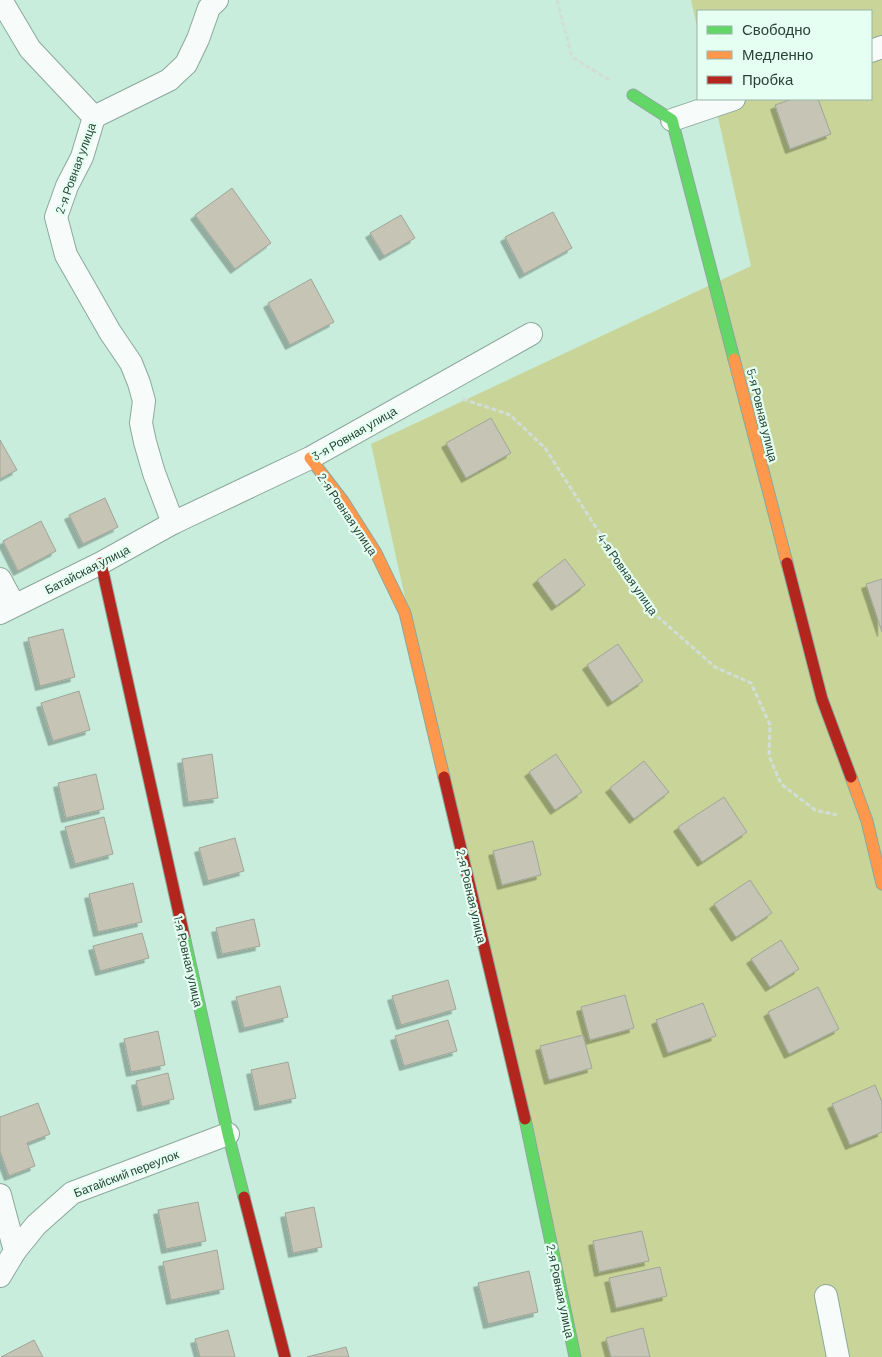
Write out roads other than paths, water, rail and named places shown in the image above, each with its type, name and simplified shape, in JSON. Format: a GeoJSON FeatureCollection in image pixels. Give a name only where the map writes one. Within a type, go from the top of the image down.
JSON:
{"type":"FeatureCollection","features":[{"type":"Feature","properties":{"kind":"street","name":"2-я Ровная улица"},"geometry":{"type":"LineString","coordinates":[[1,0],[30,49],[94,117],[82,157],[67,186],[56,217],[66,255],[134,370],[144,401],[141,423],[145,442],[154,473],[173,523]]}},
{"type":"Feature","properties":{"kind":"street"},"geometry":{"type":"LineString","coordinates":[[94,117],[169,80],[186,64],[198,39],[210,3]]}},
{"type":"Feature","properties":{"kind":"street"},"geometry":{"type":"LineString","coordinates":[[633,95],[672,120],[731,100]]}},
{"type":"Feature","properties":{"kind":"street","name":"5-я Ровная улица"},"geometry":{"type":"LineString","coordinates":[[672,120],[822,699],[867,821],[882,884]]}},
{"type":"Feature","properties":{"kind":"street","name":"3-я Ровная улица"},"geometry":{"type":"LineString","coordinates":[[173,523],[310,458],[531,334]]}},
{"type":"Feature","properties":{"kind":"street","name":"2-я Ровная улица"},"geometry":{"type":"LineString","coordinates":[[310,458],[376,553],[405,613],[523,1111],[575,1357]]}},
{"type":"Feature","properties":{"kind":"street","name":"Батайская улица"},"geometry":{"type":"LineString","coordinates":[[7,609],[101,564],[173,523]]}},
{"type":"Feature","properties":{"kind":"street","name":"1-я Ровная улица"},"geometry":{"type":"LineString","coordinates":[[101,564],[228,1134],[285,1357]]}},
{"type":"Feature","properties":{"kind":"street"},"geometry":{"type":"LineString","coordinates":[[0,579],[7,609]]}},
{"type":"Feature","properties":{"kind":"street","name":"Батайский переулок"},"geometry":{"type":"LineString","coordinates":[[0,1276],[15,1251],[36,1225],[72,1193],[228,1134]]}},
{"type":"Feature","properties":{"kind":"street"},"geometry":{"type":"LineString","coordinates":[[0,1195],[15,1251]]}},
{"type":"Feature","properties":{"kind":"street"},"geometry":{"type":"LineString","coordinates":[[826,1296],[838,1357]]}}]}
